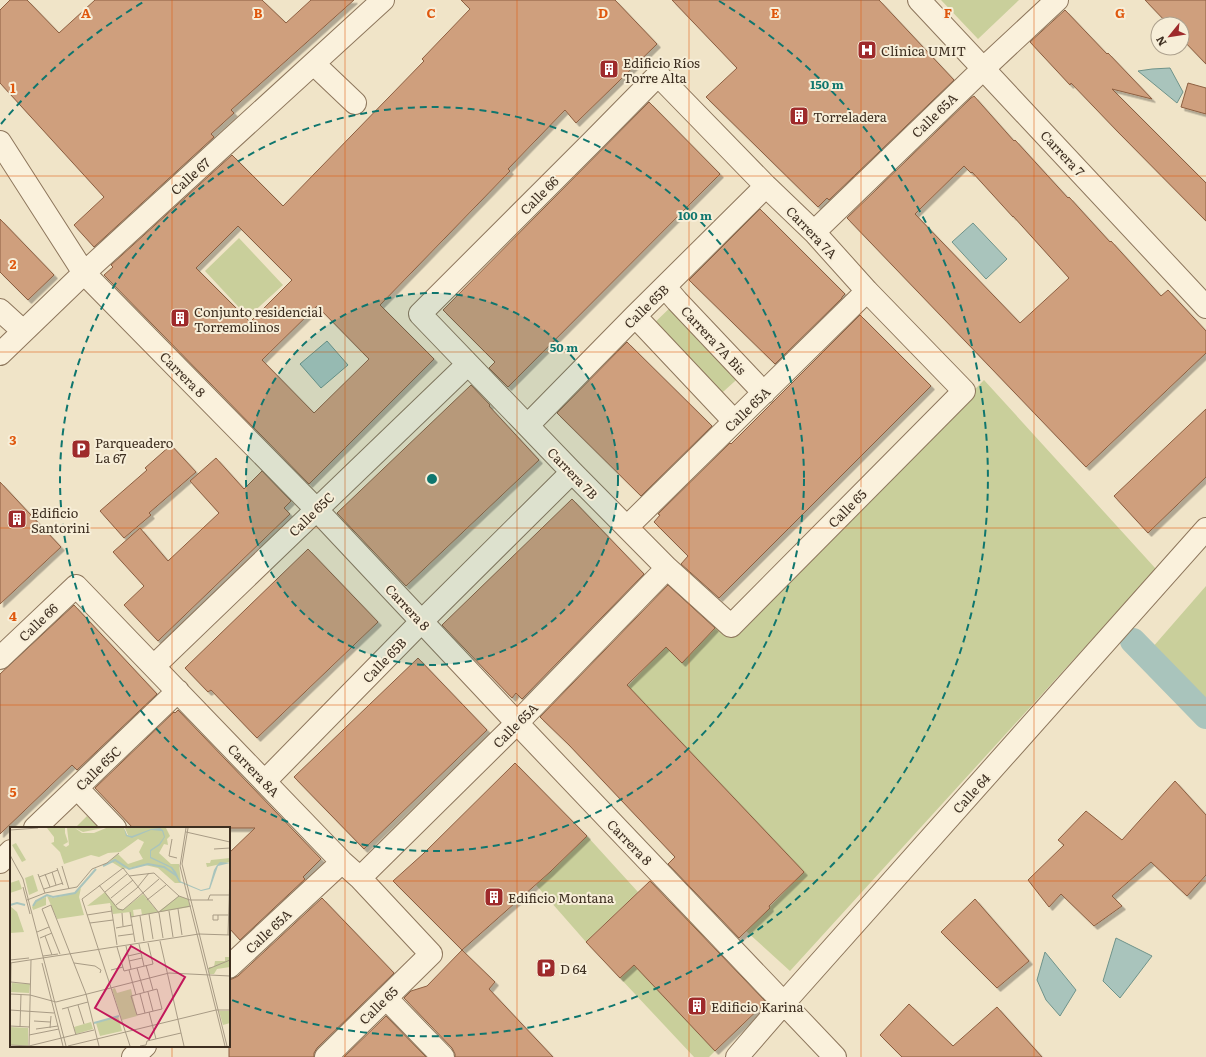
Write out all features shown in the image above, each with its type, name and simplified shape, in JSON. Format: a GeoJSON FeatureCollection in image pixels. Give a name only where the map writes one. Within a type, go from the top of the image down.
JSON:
{"type":"FeatureCollection","features":[{"type":"Feature","properties":{"kind":"street","name":"Calle 67"},"geometry":{"type":"LineString","coordinates":[[0,354],[84,273],[383,0]]}},
{"type":"Feature","properties":{"kind":"street","name":"Carrera 7"},"geometry":{"type":"LineString","coordinates":[[919,0],[1206,307]]}},
{"type":"Feature","properties":{"kind":"street","name":"Calle 65A"},"geometry":{"type":"LineString","coordinates":[[814,232],[984,68],[1057,0]]}},
{"type":"Feature","properties":{"kind":"street"},"geometry":{"type":"LineString","coordinates":[[314,64],[355,103]]}},
{"type":"Feature","properties":{"kind":"street","name":"Carrera 7A"},"geometry":{"type":"LineString","coordinates":[[658,75],[766,186],[814,232],[867,291],[964,391]]}},
{"type":"Feature","properties":{"kind":"street","name":"Calle 66"},"geometry":{"type":"LineString","coordinates":[[420,314],[596,139],[658,75]]}},
{"type":"Feature","properties":{"kind":"street","name":"Carrera 8"},"geometry":{"type":"LineString","coordinates":[[0,142],[84,273],[316,509],[783,1004],[835,1057]]}},
{"type":"Feature","properties":{"kind":"street","name":"Calle 65B"},"geometry":{"type":"LineString","coordinates":[[528,426],[635,316],[766,186]]}},
{"type":"Feature","properties":{"kind":"street","name":"Carrera 7A Bis"},"geometry":{"type":"LineString","coordinates":[[665,287],[764,393]]}},
{"type":"Feature","properties":{"kind":"street","name":"Calle 65A"},"geometry":{"type":"LineString","coordinates":[[626,527],[867,291]]}},
{"type":"Feature","properties":{"kind":"street"},"geometry":{"type":"LineString","coordinates":[[0,310],[24,331]]}},
{"type":"Feature","properties":{"kind":"street","name":"Carrera 7B"},"geometry":{"type":"LineString","coordinates":[[420,314],[626,527],[667,568],[731,626]]}},
{"type":"Feature","properties":{"kind":"street"},"geometry":{"type":"LineString","coordinates":[[635,316],[734,421]]}},
{"type":"Feature","properties":{"kind":"street","name":"Calle 65C"},"geometry":{"type":"LineString","coordinates":[[154,666],[468,364]]}},
{"type":"Feature","properties":{"kind":"street","name":"Calle 65"},"geometry":{"type":"LineString","coordinates":[[731,626],[964,391]]}},
{"type":"Feature","properties":{"kind":"street","name":"Calle 65B"},"geometry":{"type":"LineString","coordinates":[[265,781],[422,621],[572,472]]}},
{"type":"Feature","properties":{"kind":"street","name":"Calle 64"},"geometry":{"type":"LineString","coordinates":[[737,1057],[1206,529]]}},
{"type":"Feature","properties":{"kind":"street","name":"Calle 65A"},"geometry":{"type":"LineString","coordinates":[[360,878],[517,723],[667,568]]}},
{"type":"Feature","properties":{"kind":"street","name":"Calle 66"},"geometry":{"type":"LineString","coordinates":[[0,658],[76,586]]}},
{"type":"Feature","properties":{"kind":"street","name":"Carrera 8A"},"geometry":{"type":"LineString","coordinates":[[76,586],[342,862],[360,878],[431,954]]}},
{"type":"Feature","properties":{"kind":"street","name":"Calle 65C"},"geometry":{"type":"LineString","coordinates":[[36,827],[178,691]]}},
{"type":"Feature","properties":{"kind":"street"},"geometry":{"type":"LineString","coordinates":[[77,788],[114,827]]}},
{"type":"Feature","properties":{"kind":"street"},"geometry":{"type":"LineString","coordinates":[[0,862],[10,852]]}},
{"type":"Feature","properties":{"kind":"street","name":"Calle 65A"},"geometry":{"type":"LineString","coordinates":[[233,957],[342,862]]}},
{"type":"Feature","properties":{"kind":"street","name":"Calle 65"},"geometry":{"type":"LineString","coordinates":[[326,1057],[431,954]]}},
{"type":"Feature","properties":{"kind":"street"},"geometry":{"type":"LineString","coordinates":[[386,998],[443,1057]]}},
{"type":"Feature","properties":{"kind":"street"},"geometry":{"type":"LineString","coordinates":[[133,1057],[143,1047]]}},
{"type":"Feature","properties":{"kind":"green space"},"geometry":{"type":"Polygon","coordinates":[[[941,0],[1019,0],[978,39],[941,0]]]}},
{"type":"Feature","properties":{"kind":"green space"},"geometry":{"type":"Polygon","coordinates":[[[239,238],[283,285],[248,317],[205,271],[239,238]]]}},
{"type":"Feature","properties":{"kind":"green space"},"geometry":{"type":"Polygon","coordinates":[[[677,301],[744,373],[714,400],[648,329],[677,301]]]}},
{"type":"Feature","properties":{"kind":"green space"},"geometry":{"type":"Polygon","coordinates":[[[984,380],[1156,569],[790,971],[746,931],[804,872],[628,686],[665,646],[682,662],[716,627],[732,637],[984,380]]]}},
{"type":"Feature","properties":{"kind":"green space"},"geometry":{"type":"Polygon","coordinates":[[[1206,586],[1206,715],[1145,656],[1206,586]]]}},
{"type":"Feature","properties":{"kind":"green space"},"geometry":{"type":"Polygon","coordinates":[[[87,816],[98,827],[76,827],[87,816]]]}},
{"type":"Feature","properties":{"kind":"green space"},"geometry":{"type":"Polygon","coordinates":[[[587,836],[638,892],[586,942],[536,885],[587,836]]]}},
{"type":"Feature","properties":{"kind":"green space"},"geometry":{"type":"Polygon","coordinates":[[[685,916],[705,936],[653,985],[715,1051],[709,1057],[694,1057],[620,978],[685,916]]]}},
{"type":"Feature","properties":{"kind":"water"},"geometry":{"type":"Polygon","coordinates":[[[1170,68],[1183,92],[1177,103],[1138,71],[1170,68]]]}},
{"type":"Feature","properties":{"kind":"water"},"geometry":{"type":"Polygon","coordinates":[[[973,223],[1007,259],[986,279],[952,242],[973,223]]]}},
{"type":"Feature","properties":{"kind":"water"},"geometry":{"type":"Polygon","coordinates":[[[327,341],[348,365],[321,388],[300,364],[327,341]]]}},
{"type":"Feature","properties":{"kind":"water"},"geometry":{"type":"Polygon","coordinates":[[[1116,938],[1152,956],[1120,998],[1103,981],[1116,938]]]}},
{"type":"Feature","properties":{"kind":"water"},"geometry":{"type":"Polygon","coordinates":[[[1045,952],[1076,990],[1060,1016],[1046,1000],[1037,980],[1045,952]]]}},
{"type":"Feature","properties":{"kind":"building"},"geometry":{"type":"Polygon","coordinates":[[[10,0],[27,0],[59,33],[95,0],[262,0],[286,23],[311,0],[354,0],[231,110],[234,113],[211,134],[214,137],[94,247],[74,225],[104,197],[0,83],[0,10],[10,0]]]}},
{"type":"Feature","properties":{"kind":"building"},"geometry":{"type":"Polygon","coordinates":[[[461,0],[615,0],[657,44],[576,123],[565,110],[508,169],[510,171],[380,305],[434,359],[309,484],[104,275],[113,267],[111,265],[232,155],[283,206],[424,61],[422,59],[470,9],[461,0]],[[238,226],[196,268],[250,322],[292,280],[238,226]],[[317,306],[262,360],[314,413],[369,359],[317,306]]]}},
{"type":"Feature","properties":{"kind":"building"},"geometry":{"type":"Polygon","coordinates":[[[672,0],[879,0],[954,80],[829,200],[827,198],[818,207],[706,97],[737,68],[672,0]]]}},
{"type":"Feature","properties":{"kind":"building"},"geometry":{"type":"Polygon","coordinates":[[[1145,0],[1206,0],[1206,64],[1190,47],[1190,16],[1160,16],[1145,0]]]}},
{"type":"Feature","properties":{"kind":"building"},"geometry":{"type":"Polygon","coordinates":[[[1065,10],[1152,99],[1112,89],[1206,183],[1206,221],[1071,83],[1070,85],[1030,42],[1065,10]]]}},
{"type":"Feature","properties":{"kind":"building"},"geometry":{"type":"Polygon","coordinates":[[[1188,83],[1206,88],[1206,114],[1181,107],[1188,83]]]}},
{"type":"Feature","properties":{"kind":"building"},"geometry":{"type":"Polygon","coordinates":[[[974,96],[1014,141],[1015,140],[1110,242],[1111,241],[1161,296],[1168,290],[1206,331],[1206,353],[1086,467],[847,218],[974,96]],[[964,166],[915,214],[1020,323],[1069,278],[972,172],[971,173],[964,166]]]}},
{"type":"Feature","properties":{"kind":"building"},"geometry":{"type":"Polygon","coordinates":[[[649,102],[720,174],[508,387],[489,368],[495,362],[443,310],[649,102]]]}},
{"type":"Feature","properties":{"kind":"building"},"geometry":{"type":"Polygon","coordinates":[[[760,209],[845,294],[775,364],[689,280],[760,209]]]}},
{"type":"Feature","properties":{"kind":"building"},"geometry":{"type":"Polygon","coordinates":[[[0,219],[54,275],[28,300],[0,272],[0,219]]]}},
{"type":"Feature","properties":{"kind":"building"},"geometry":{"type":"Polygon","coordinates":[[[860,315],[931,386],[719,598],[681,564],[688,556],[654,522],[660,515],[658,514],[730,443],[731,444],[860,315]]]}},
{"type":"Feature","properties":{"kind":"building"},"geometry":{"type":"Polygon","coordinates":[[[627,342],[712,426],[641,496],[557,413],[627,342]]]}},
{"type":"Feature","properties":{"kind":"building"},"geometry":{"type":"Polygon","coordinates":[[[471,385],[539,460],[406,586],[337,513],[471,385]]]}},
{"type":"Feature","properties":{"kind":"building"},"geometry":{"type":"Polygon","coordinates":[[[1206,409],[1206,477],[1148,533],[1114,496],[1206,409]]]}},
{"type":"Feature","properties":{"kind":"building"},"geometry":{"type":"Polygon","coordinates":[[[171,445],[196,472],[149,513],[151,515],[124,538],[100,511],[147,470],[145,468],[171,445]]]}},
{"type":"Feature","properties":{"kind":"building"},"geometry":{"type":"Polygon","coordinates":[[[216,458],[244,489],[262,471],[291,501],[284,508],[290,514],[158,641],[124,605],[144,586],[113,552],[140,528],[168,561],[219,513],[190,481],[216,458]]]}},
{"type":"Feature","properties":{"kind":"building","name":"Edificio Santorini"},"geometry":{"type":"Polygon","coordinates":[[[0,482],[61,547],[0,604],[0,482]]]}},
{"type":"Feature","properties":{"kind":"building"},"geometry":{"type":"Polygon","coordinates":[[[572,499],[644,574],[522,699],[516,693],[512,698],[442,625],[572,499]]]}},
{"type":"Feature","properties":{"kind":"building"},"geometry":{"type":"Polygon","coordinates":[[[308,549],[378,622],[257,738],[211,690],[208,692],[185,668],[308,549]]]}},
{"type":"Feature","properties":{"kind":"building"},"geometry":{"type":"Polygon","coordinates":[[[668,585],[715,628],[682,663],[666,647],[627,685],[804,872],[739,938],[668,864],[675,857],[569,745],[540,717],[668,585]]]}},
{"type":"Feature","properties":{"kind":"building"},"geometry":{"type":"Polygon","coordinates":[[[74,605],[157,694],[77,770],[72,765],[0,834],[0,674],[74,605]]]}},
{"type":"Feature","properties":{"kind":"building"},"geometry":{"type":"Polygon","coordinates":[[[418,658],[487,730],[364,849],[294,777],[418,658]]]}},
{"type":"Feature","properties":{"kind":"building"},"geometry":{"type":"Polygon","coordinates":[[[178,710],[321,859],[303,877],[305,879],[240,940],[230,929],[230,852],[255,828],[132,827],[95,788],[174,712],[175,713],[178,710]]]}},
{"type":"Feature","properties":{"kind":"building"},"geometry":{"type":"Polygon","coordinates":[[[515,763],[587,836],[550,872],[462,950],[393,881],[423,854],[515,763]]]}},
{"type":"Feature","properties":{"kind":"building"},"geometry":{"type":"Polygon","coordinates":[[[1175,781],[1206,815],[1206,875],[1187,896],[1151,862],[1112,896],[1122,906],[1094,926],[1061,894],[1049,907],[1028,880],[1064,845],[1058,840],[1086,811],[1122,840],[1175,781]]]}},
{"type":"Feature","properties":{"kind":"building"},"geometry":{"type":"Polygon","coordinates":[[[650,881],[766,1002],[715,1051],[634,965],[620,978],[586,942],[650,881]]]}},
{"type":"Feature","properties":{"kind":"building"},"geometry":{"type":"Polygon","coordinates":[[[322,898],[394,973],[317,1048],[314,1053],[314,1057],[229,1057],[230,979],[238,976],[322,898]]]}},
{"type":"Feature","properties":{"kind":"building"},"geometry":{"type":"Polygon","coordinates":[[[975,899],[1029,961],[997,988],[941,932],[975,899]]]}},
{"type":"Feature","properties":{"kind":"building"},"geometry":{"type":"Polygon","coordinates":[[[462,950],[495,982],[489,989],[553,1057],[455,1057],[452,1048],[404,998],[411,991],[427,986],[462,950]]]}},
{"type":"Feature","properties":{"kind":"building"},"geometry":{"type":"Polygon","coordinates":[[[909,1004],[953,1046],[997,1007],[1042,1057],[902,1057],[880,1035],[909,1004]]]}},
{"type":"Feature","properties":{"kind":"building"},"geometry":{"type":"Polygon","coordinates":[[[386,1016],[426,1057],[344,1057],[386,1016]]]}},
{"type":"Feature","properties":{"kind":"waterway"},"geometry":{"type":"LineString","coordinates":[[1133,641],[1206,716]]}},
{"type":"Feature","properties":{"kind":"place","name":"Clínica UMIT"},"geometry":{"type":"Point","coordinates":[867,50]}},
{"type":"Feature","properties":{"kind":"place","name":"Edificio Ríos Torre Alta"},"geometry":{"type":"Point","coordinates":[609,69]}},
{"type":"Feature","properties":{"kind":"place","name":"Torreladera"},"geometry":{"type":"Point","coordinates":[799,116]}},
{"type":"Feature","properties":{"kind":"place","name":"Conjunto residencial Torremolinos"},"geometry":{"type":"Point","coordinates":[180,318]}},
{"type":"Feature","properties":{"kind":"place","name":"Parqueadero La 67"},"geometry":{"type":"Point","coordinates":[81,449]}},
{"type":"Feature","properties":{"kind":"place","name":"Edificio Santorini"},"geometry":{"type":"Point","coordinates":[17,519]}},
{"type":"Feature","properties":{"kind":"place","name":"Edificio Montana"},"geometry":{"type":"Point","coordinates":[494,897]}},
{"type":"Feature","properties":{"kind":"place","name":"D 64"},"geometry":{"type":"Point","coordinates":[546,968]}},
{"type":"Feature","properties":{"kind":"place","name":"Edificio Karina"},"geometry":{"type":"Point","coordinates":[697,1006]}}]}
